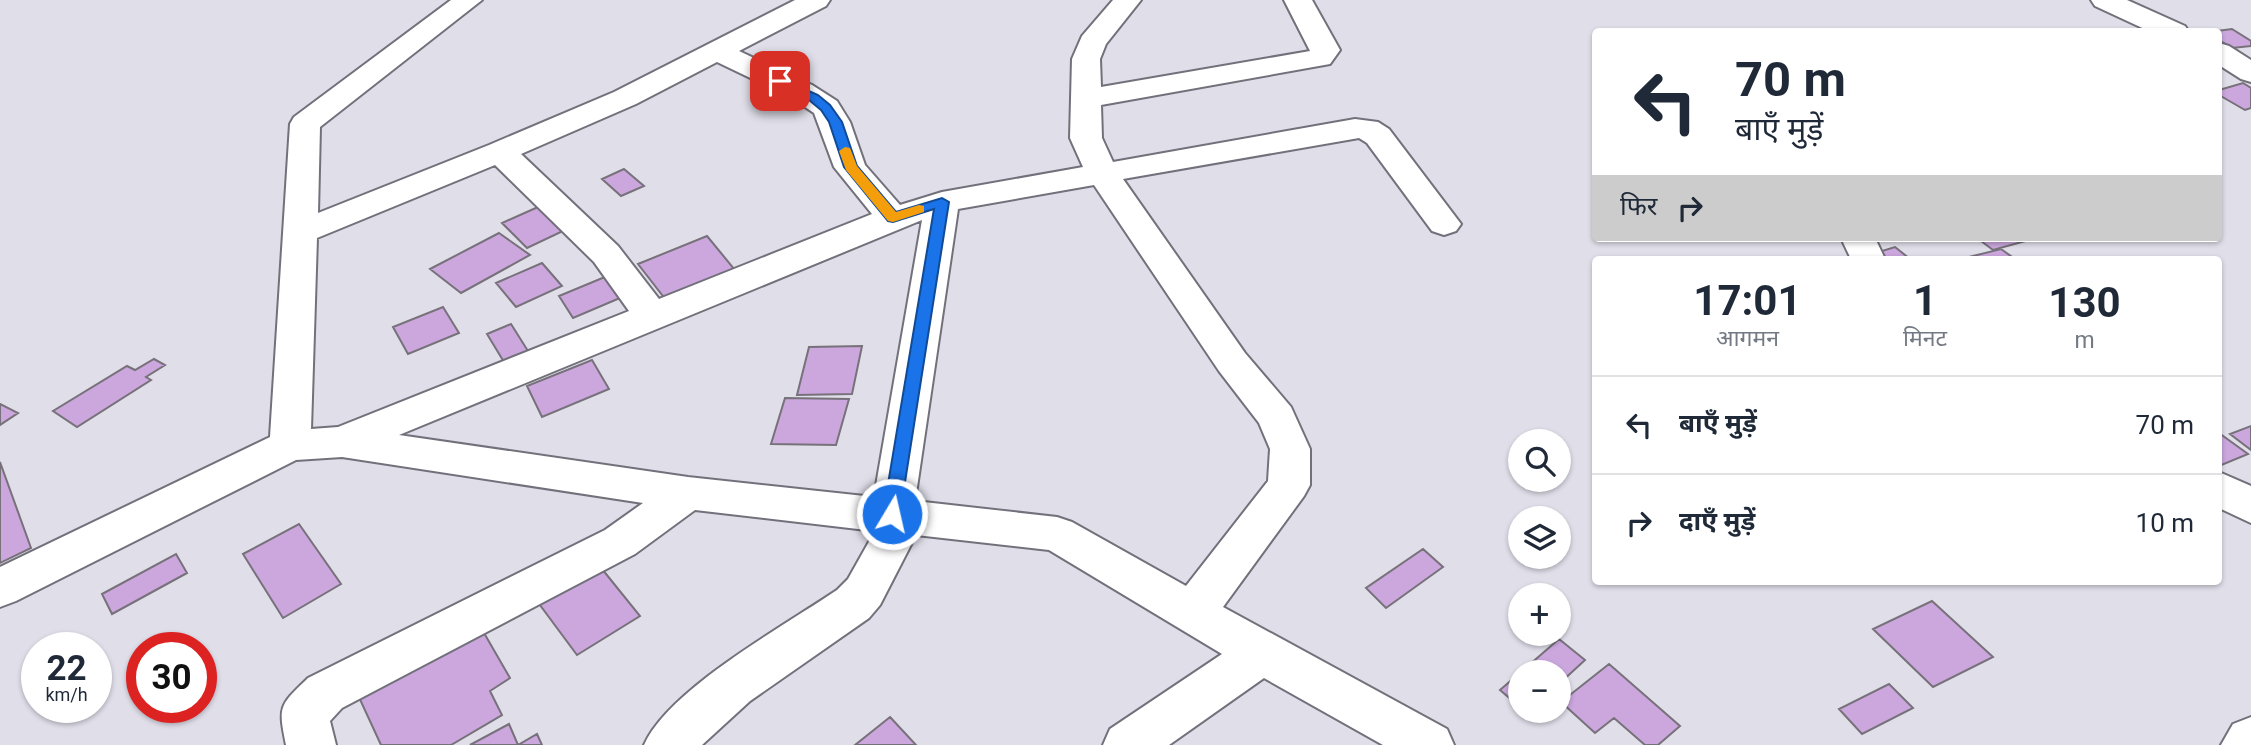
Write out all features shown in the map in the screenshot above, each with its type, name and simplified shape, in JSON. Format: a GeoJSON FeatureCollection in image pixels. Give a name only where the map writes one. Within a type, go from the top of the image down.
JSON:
{"type":"FeatureCollection","features":[{"type":"Feature","properties":{"kind":"street"},"geometry":{"type":"LineString","coordinates":[[290,445],[305,124],[468,0]]}},
{"type":"Feature","properties":{"kind":"street"},"geometry":{"type":"LineString","coordinates":[[300,232],[500,152],[625,98],[816,0]]}},
{"type":"Feature","properties":{"kind":"street"},"geometry":{"type":"LineString","coordinates":[[1127,0],[1092,42],[1086,60],[1086,138],[1102,173],[1232,362],[1277,416],[1290,449],[1289,485],[1192,613]]}},
{"type":"Feature","properties":{"kind":"street"},"geometry":{"type":"LineString","coordinates":[[1086,99],[1320,58],[1326,50],[1323,40],[1298,0]]}},
{"type":"Feature","properties":{"kind":"street"},"geometry":{"type":"LineString","coordinates":[[2105,0],[2166,28]]}},
{"type":"Feature","properties":{"kind":"street"},"geometry":{"type":"LineString","coordinates":[[716,51],[801,91],[826,107],[835,122],[850,167],[893,218]]}},
{"type":"Feature","properties":{"kind":"street"},"geometry":{"type":"LineString","coordinates":[[2222,54],[2251,73]]}},
{"type":"Feature","properties":{"kind":"street"},"geometry":{"type":"LineString","coordinates":[[342,442],[893,218],[942,202],[1332,131],[1367,129],[1378,136],[1444,224]]}},
{"type":"Feature","properties":{"kind":"street"},"geometry":{"type":"LineString","coordinates":[[500,152],[606,254],[652,316]]}},
{"type":"Feature","properties":{"kind":"street"},"geometry":{"type":"LineString","coordinates":[[669,745],[702,711],[733,686],[853,604],[864,592],[898,515],[942,202]]}},
{"type":"Feature","properties":{"kind":"street"},"geometry":{"type":"LineString","coordinates":[[0,588],[290,445],[342,442],[688,494],[1057,534],[1262,653],[1429,745]]}},
{"type":"Feature","properties":{"kind":"street"},"geometry":{"type":"LineString","coordinates":[[2222,490],[2251,506]]}},
{"type":"Feature","properties":{"kind":"street"},"geometry":{"type":"LineString","coordinates":[[311,745],[304,714],[325,694],[620,542],[688,494]]}},
{"type":"Feature","properties":{"kind":"street"},"geometry":{"type":"LineString","coordinates":[[1128,745],[1262,653]]}},
{"type":"Feature","properties":{"kind":"street"},"geometry":{"type":"LineString","coordinates":[[2246,745],[2251,740]]}},
{"type":"Feature","properties":{"kind":"building"},"geometry":{"type":"Polygon","coordinates":[[[2232,29],[2251,41],[2251,46],[2232,48],[2222,42],[2222,30],[2232,29]]]}},
{"type":"Feature","properties":{"kind":"building"},"geometry":{"type":"Polygon","coordinates":[[[2243,83],[2251,88],[2251,108],[2245,110],[2222,97],[2222,89],[2243,83]]]}},
{"type":"Feature","properties":{"kind":"building"},"geometry":{"type":"Polygon","coordinates":[[[624,169],[644,186],[621,196],[602,179],[624,169]]]}},
{"type":"Feature","properties":{"kind":"building"},"geometry":{"type":"Polygon","coordinates":[[[538,207],[563,231],[527,248],[502,223],[538,207]]]}},
{"type":"Feature","properties":{"kind":"building"},"geometry":{"type":"Polygon","coordinates":[[[499,233],[530,255],[461,293],[430,269],[499,233]]]}},
{"type":"Feature","properties":{"kind":"building"},"geometry":{"type":"Polygon","coordinates":[[[707,236],[735,270],[666,300],[638,264],[707,236]]]}},
{"type":"Feature","properties":{"kind":"building"},"geometry":{"type":"Polygon","coordinates":[[[1982,242],[2022,242],[1993,250],[1982,242]]]}},
{"type":"Feature","properties":{"kind":"building"},"geometry":{"type":"Polygon","coordinates":[[[1895,247],[1906,256],[1874,256],[1872,254],[1895,247]]]}},
{"type":"Feature","properties":{"kind":"building"},"geometry":{"type":"Polygon","coordinates":[[[2001,249],[2011,256],[1973,256],[2001,249]]]}},
{"type":"Feature","properties":{"kind":"building"},"geometry":{"type":"Polygon","coordinates":[[[542,263],[562,286],[516,307],[496,283],[542,263]]]}},
{"type":"Feature","properties":{"kind":"building"},"geometry":{"type":"Polygon","coordinates":[[[612,274],[627,295],[573,318],[559,296],[612,274]]]}},
{"type":"Feature","properties":{"kind":"building"},"geometry":{"type":"Polygon","coordinates":[[[443,307],[459,333],[408,354],[393,327],[443,307]]]}},
{"type":"Feature","properties":{"kind":"building"},"geometry":{"type":"Polygon","coordinates":[[[511,324],[528,351],[504,362],[487,334],[511,324]]]}},
{"type":"Feature","properties":{"kind":"building"},"geometry":{"type":"Polygon","coordinates":[[[862,346],[852,394],[797,395],[809,347],[862,346]]]}},
{"type":"Feature","properties":{"kind":"building"},"geometry":{"type":"Polygon","coordinates":[[[154,359],[165,365],[146,377],[151,380],[77,427],[53,411],[127,366],[135,370],[154,359]]]}},
{"type":"Feature","properties":{"kind":"building"},"geometry":{"type":"Polygon","coordinates":[[[592,360],[609,389],[542,417],[527,386],[592,360]]]}},
{"type":"Feature","properties":{"kind":"building"},"geometry":{"type":"Polygon","coordinates":[[[785,398],[849,399],[836,445],[771,444],[785,398]]]}},
{"type":"Feature","properties":{"kind":"building"},"geometry":{"type":"Polygon","coordinates":[[[0,404],[18,413],[0,425],[0,404]]]}},
{"type":"Feature","properties":{"kind":"building"},"geometry":{"type":"Polygon","coordinates":[[[2251,426],[2251,450],[2230,434],[2251,426]]]}},
{"type":"Feature","properties":{"kind":"building"},"geometry":{"type":"Polygon","coordinates":[[[2222,435],[2248,454],[2222,465],[2222,435]]]}},
{"type":"Feature","properties":{"kind":"building"},"geometry":{"type":"Polygon","coordinates":[[[0,462],[31,548],[0,563],[0,462]]]}},
{"type":"Feature","properties":{"kind":"building"},"geometry":{"type":"Polygon","coordinates":[[[299,524],[341,584],[283,618],[243,554],[299,524]]]}},
{"type":"Feature","properties":{"kind":"building"},"geometry":{"type":"Polygon","coordinates":[[[1423,549],[1443,567],[1386,608],[1366,588],[1423,549]]]}},
{"type":"Feature","properties":{"kind":"building"},"geometry":{"type":"Polygon","coordinates":[[[176,554],[187,573],[112,614],[102,594],[176,554]]]}},
{"type":"Feature","properties":{"kind":"building"},"geometry":{"type":"Polygon","coordinates":[[[598,564],[640,616],[577,655],[537,601],[598,564]]]}},
{"type":"Feature","properties":{"kind":"building"},"geometry":{"type":"Polygon","coordinates":[[[1932,601],[1993,657],[1933,687],[1873,629],[1932,601]]]}},
{"type":"Feature","properties":{"kind":"building"},"geometry":{"type":"Polygon","coordinates":[[[480,626],[510,678],[490,691],[502,715],[451,745],[381,745],[357,693],[480,626]]]}},
{"type":"Feature","properties":{"kind":"building"},"geometry":{"type":"Polygon","coordinates":[[[1551,646],[1568,646],[1585,660],[1571,673],[1571,660],[1535,660],[1551,646]]]}},
{"type":"Feature","properties":{"kind":"building"},"geometry":{"type":"Polygon","coordinates":[[[1609,664],[1680,726],[1658,745],[1645,745],[1614,718],[1595,733],[1571,711],[1571,694],[1609,664]]]}},
{"type":"Feature","properties":{"kind":"building"},"geometry":{"type":"Polygon","coordinates":[[[1508,683],[1508,697],[1500,690],[1508,683]]]}},
{"type":"Feature","properties":{"kind":"building"},"geometry":{"type":"Polygon","coordinates":[[[1889,684],[1913,708],[1862,734],[1839,709],[1889,684]]]}},
{"type":"Feature","properties":{"kind":"building"},"geometry":{"type":"Polygon","coordinates":[[[890,717],[916,745],[855,745],[890,717]]]}},
{"type":"Feature","properties":{"kind":"building"},"geometry":{"type":"Polygon","coordinates":[[[509,724],[518,745],[470,745],[509,724]]]}},
{"type":"Feature","properties":{"kind":"building"},"geometry":{"type":"Polygon","coordinates":[[[537,734],[542,745],[518,745],[537,734]]]}},
{"type":"Feature","properties":{"kind":"slow traffic"},"geometry":{"type":"LineString","coordinates":[[845,151],[850,167],[893,218],[919,209]]}},
{"type":"Feature","properties":{"kind":"route"},"geometry":{"type":"LineString","coordinates":[[780,81],[813,97],[826,107],[835,122],[850,167],[893,218],[942,202],[892,514]]}}]}
